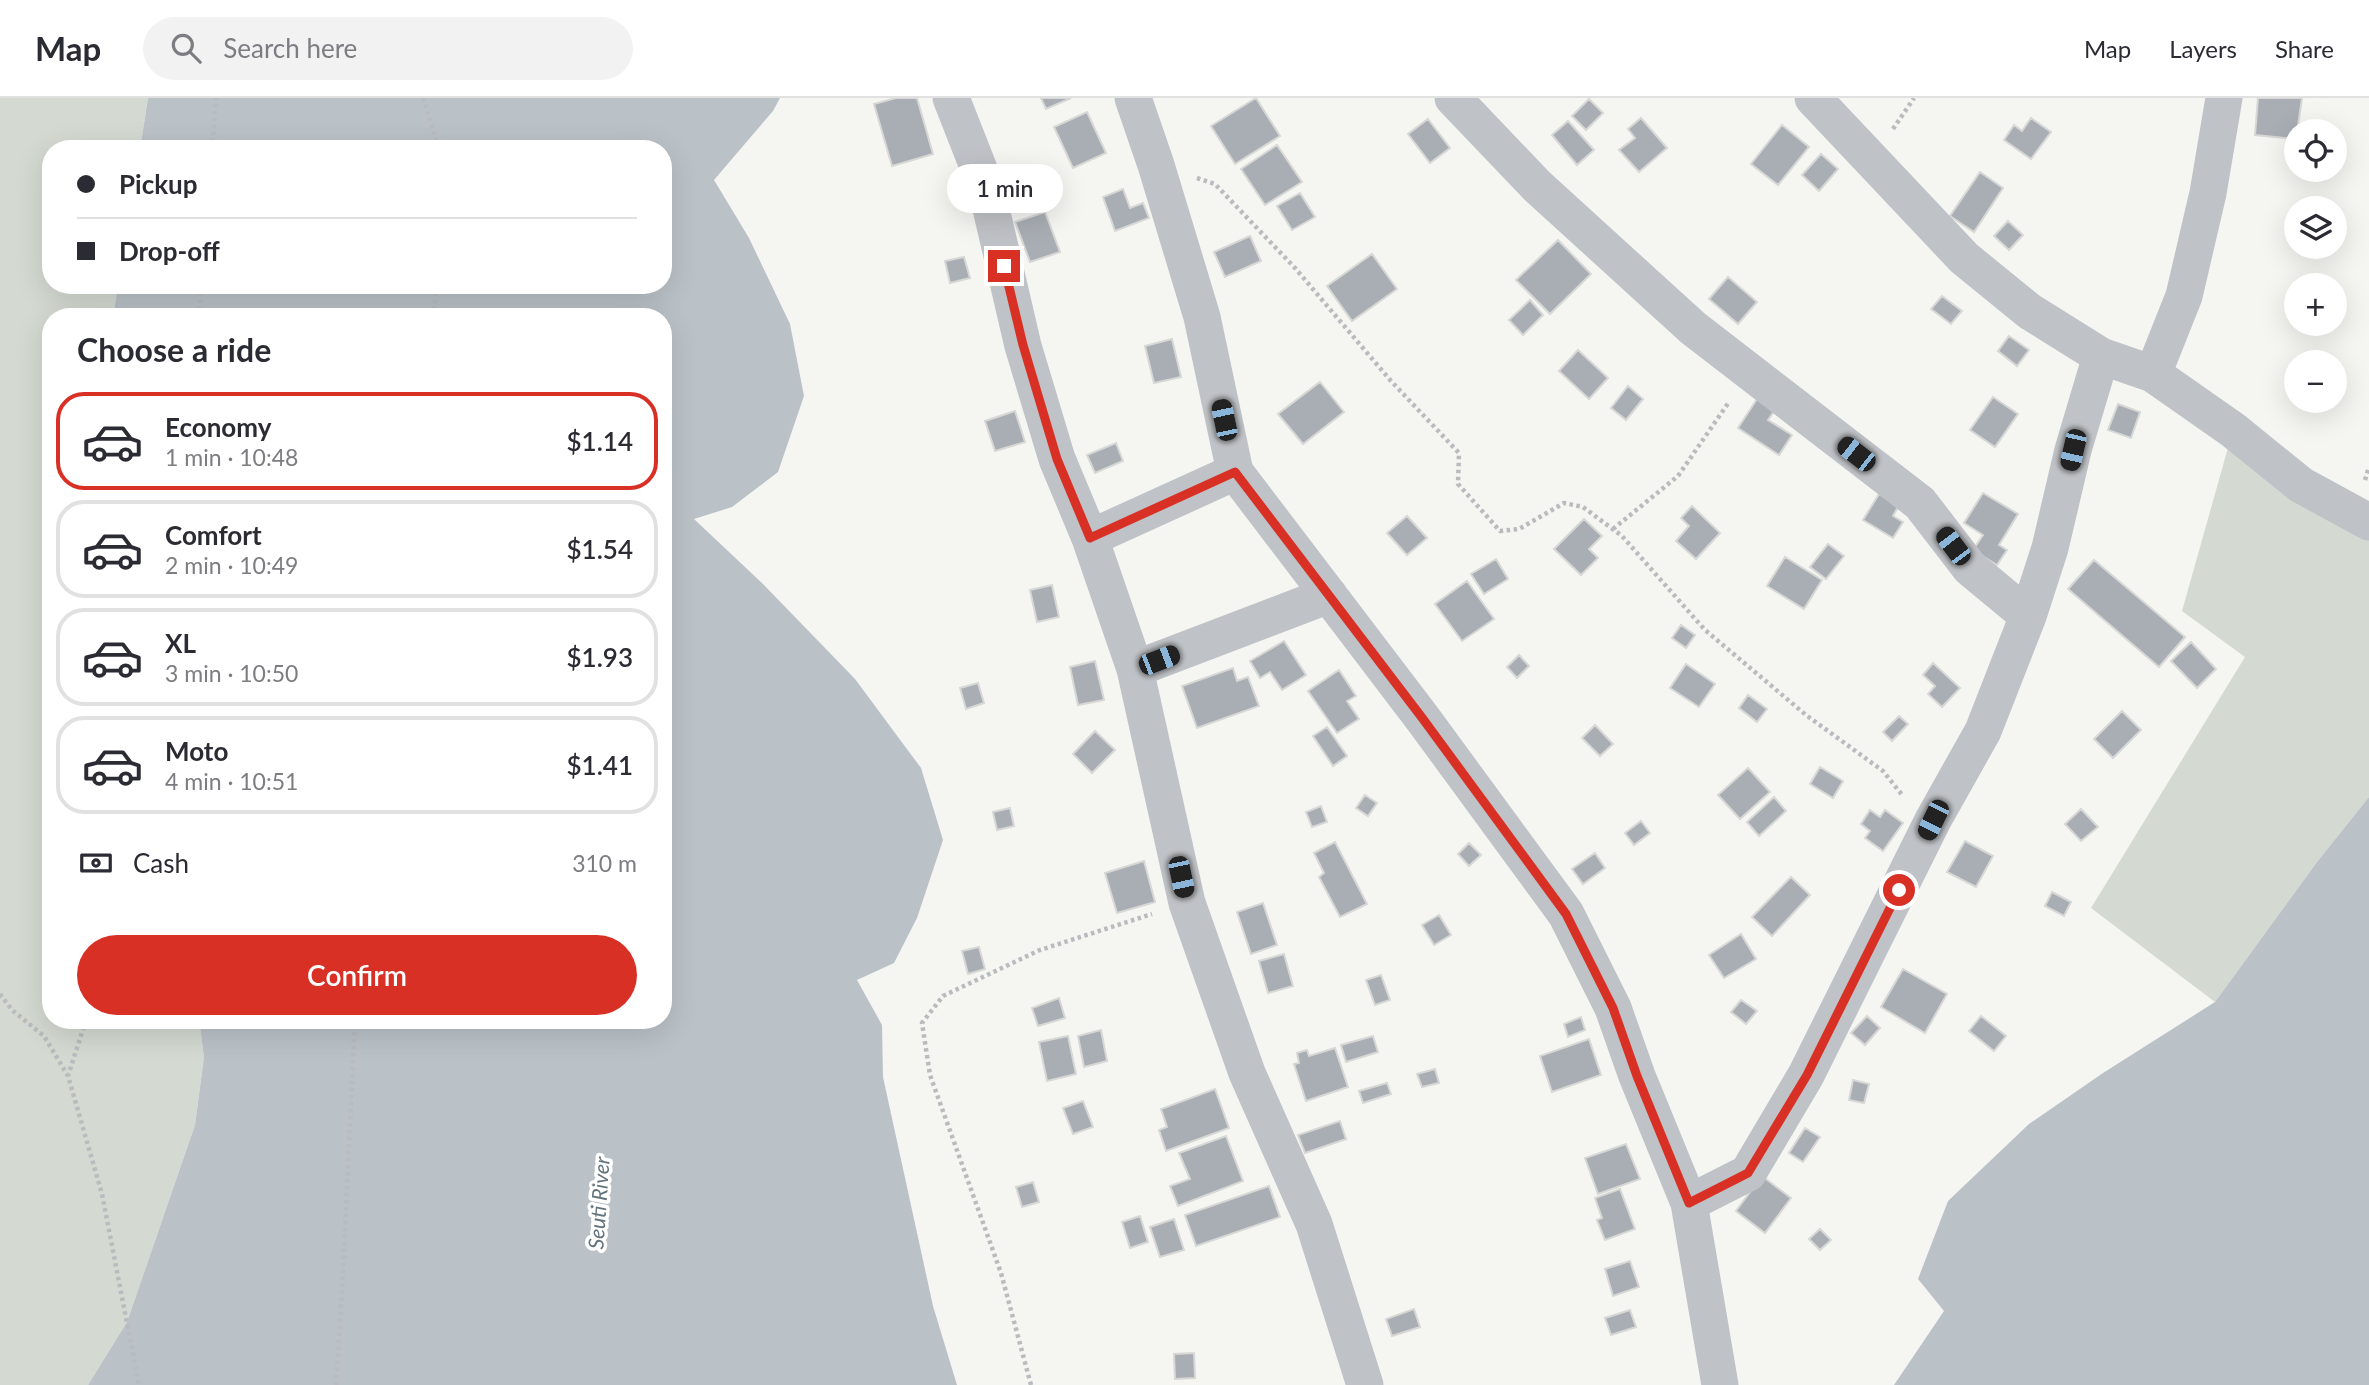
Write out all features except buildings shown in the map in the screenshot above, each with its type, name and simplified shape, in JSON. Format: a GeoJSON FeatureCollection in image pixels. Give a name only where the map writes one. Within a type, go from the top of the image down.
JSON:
{"type":"FeatureCollection","features":[{"type":"Feature","properties":{"kind":"street"},"geometry":{"type":"LineString","coordinates":[[951,98],[986,187],[1023,345],[1057,459],[1090,538],[1135,669],[1186,903],[1247,1073],[1314,1224],[1365,1385]]}},
{"type":"Feature","properties":{"kind":"street"},"geometry":{"type":"LineString","coordinates":[[1133,98],[1202,317],[1235,472],[1423,719],[1566,914],[1613,1008],[1637,1076],[1689,1203],[1720,1385]]}},
{"type":"Feature","properties":{"kind":"street"},"geometry":{"type":"LineString","coordinates":[[1453,98],[1537,186],[1693,328],[1920,503],[1969,568],[2028,616]]}},
{"type":"Feature","properties":{"kind":"street"},"geometry":{"type":"LineString","coordinates":[[1813,98],[1964,258],[2029,311],[2101,356],[2153,374],[2233,430],[2301,485],[2369,522]]}},
{"type":"Feature","properties":{"kind":"street"},"geometry":{"type":"LineString","coordinates":[[2153,374],[2184,296],[2208,192],[2224,98]]}},
{"type":"Feature","properties":{"kind":"street"},"geometry":{"type":"LineString","coordinates":[[1689,1203],[1748,1173],[1807,1075],[1933,820],[1983,731],[2028,616],[2050,548],[2073,450],[2101,356]]}},
{"type":"Feature","properties":{"kind":"street"},"geometry":{"type":"LineString","coordinates":[[1090,538],[1235,472]]}},
{"type":"Feature","properties":{"kind":"street"},"geometry":{"type":"LineString","coordinates":[[1135,669],[1329,595]]}},
{"type":"Feature","properties":{"kind":"path"},"geometry":{"type":"LineString","coordinates":[[213,140],[216,98]]}},
{"type":"Feature","properties":{"kind":"path"},"geometry":{"type":"LineString","coordinates":[[423,98],[436,140]]}},
{"type":"Feature","properties":{"kind":"path"},"geometry":{"type":"LineString","coordinates":[[1156,165],[1215,184],[1295,268],[1391,381],[1458,453],[1458,484],[1500,531],[1519,529],[1564,503],[1583,507],[1622,536],[1705,630],[1807,715],[1882,771],[1916,811],[1933,820]]}},
{"type":"Feature","properties":{"kind":"path"},"geometry":{"type":"LineString","coordinates":[[1613,529],[1678,476],[1750,372]]}},
{"type":"Feature","properties":{"kind":"path"},"geometry":{"type":"LineString","coordinates":[[1031,1385],[1001,1273],[930,1075],[922,1023],[943,996],[1040,950],[1186,903]]}},
{"type":"Feature","properties":{"kind":"path"},"geometry":{"type":"LineString","coordinates":[[0,994],[12,1010],[44,1036],[68,1076],[102,1194],[139,1385]]}},
{"type":"Feature","properties":{"kind":"path"},"geometry":{"type":"LineString","coordinates":[[68,1076],[83,1029]]}},
{"type":"Feature","properties":{"kind":"path"},"geometry":{"type":"LineString","coordinates":[[336,1385],[355,1029]]}},
{"type":"Feature","properties":{"kind":"shaded area"},"geometry":{"type":"Polygon","coordinates":[[[0,98],[148,98],[141,140],[42,140],[42,294],[117,294],[114,308],[42,308],[42,1029],[200,1029],[204,1057],[195,1125],[127,1322],[88,1385],[0,1385],[0,98]]]}},
{"type":"Feature","properties":{"kind":"shaded area"},"geometry":{"type":"Polygon","coordinates":[[[2233,430],[2369,522],[2369,797],[2317,862],[2215,1002],[2091,908],[2245,657],[2182,611],[2233,430]]]}},
{"type":"Feature","properties":{"kind":"water","name":"Seuti River"},"geometry":{"type":"Polygon","coordinates":[[[148,98],[780,98],[773,111],[714,180],[749,238],[790,324],[804,396],[778,472],[732,507],[694,519],[763,584],[855,679],[921,768],[943,840],[917,918],[894,963],[857,980],[882,1025],[883,1077],[933,1306],[957,1385],[88,1385],[127,1322],[195,1125],[204,1057],[200,1029],[672,1029],[672,308],[114,308],[117,294],[672,294],[672,140],[141,140],[148,98]]]}},
{"type":"Feature","properties":{"kind":"water"},"geometry":{"type":"Polygon","coordinates":[[[2369,797],[2369,1385],[1894,1385],[1944,1311],[1918,1279],[1948,1201],[2029,1124],[2215,1002],[2317,862],[2369,797]]]}},
{"type":"Feature","properties":{"kind":"route"},"geometry":{"type":"LineString","coordinates":[[1004,266],[1023,345],[1057,459],[1090,538],[1235,472],[1423,719],[1566,914],[1613,1008],[1637,1076],[1689,1203],[1748,1173],[1807,1075],[1899,890]]}}]}
